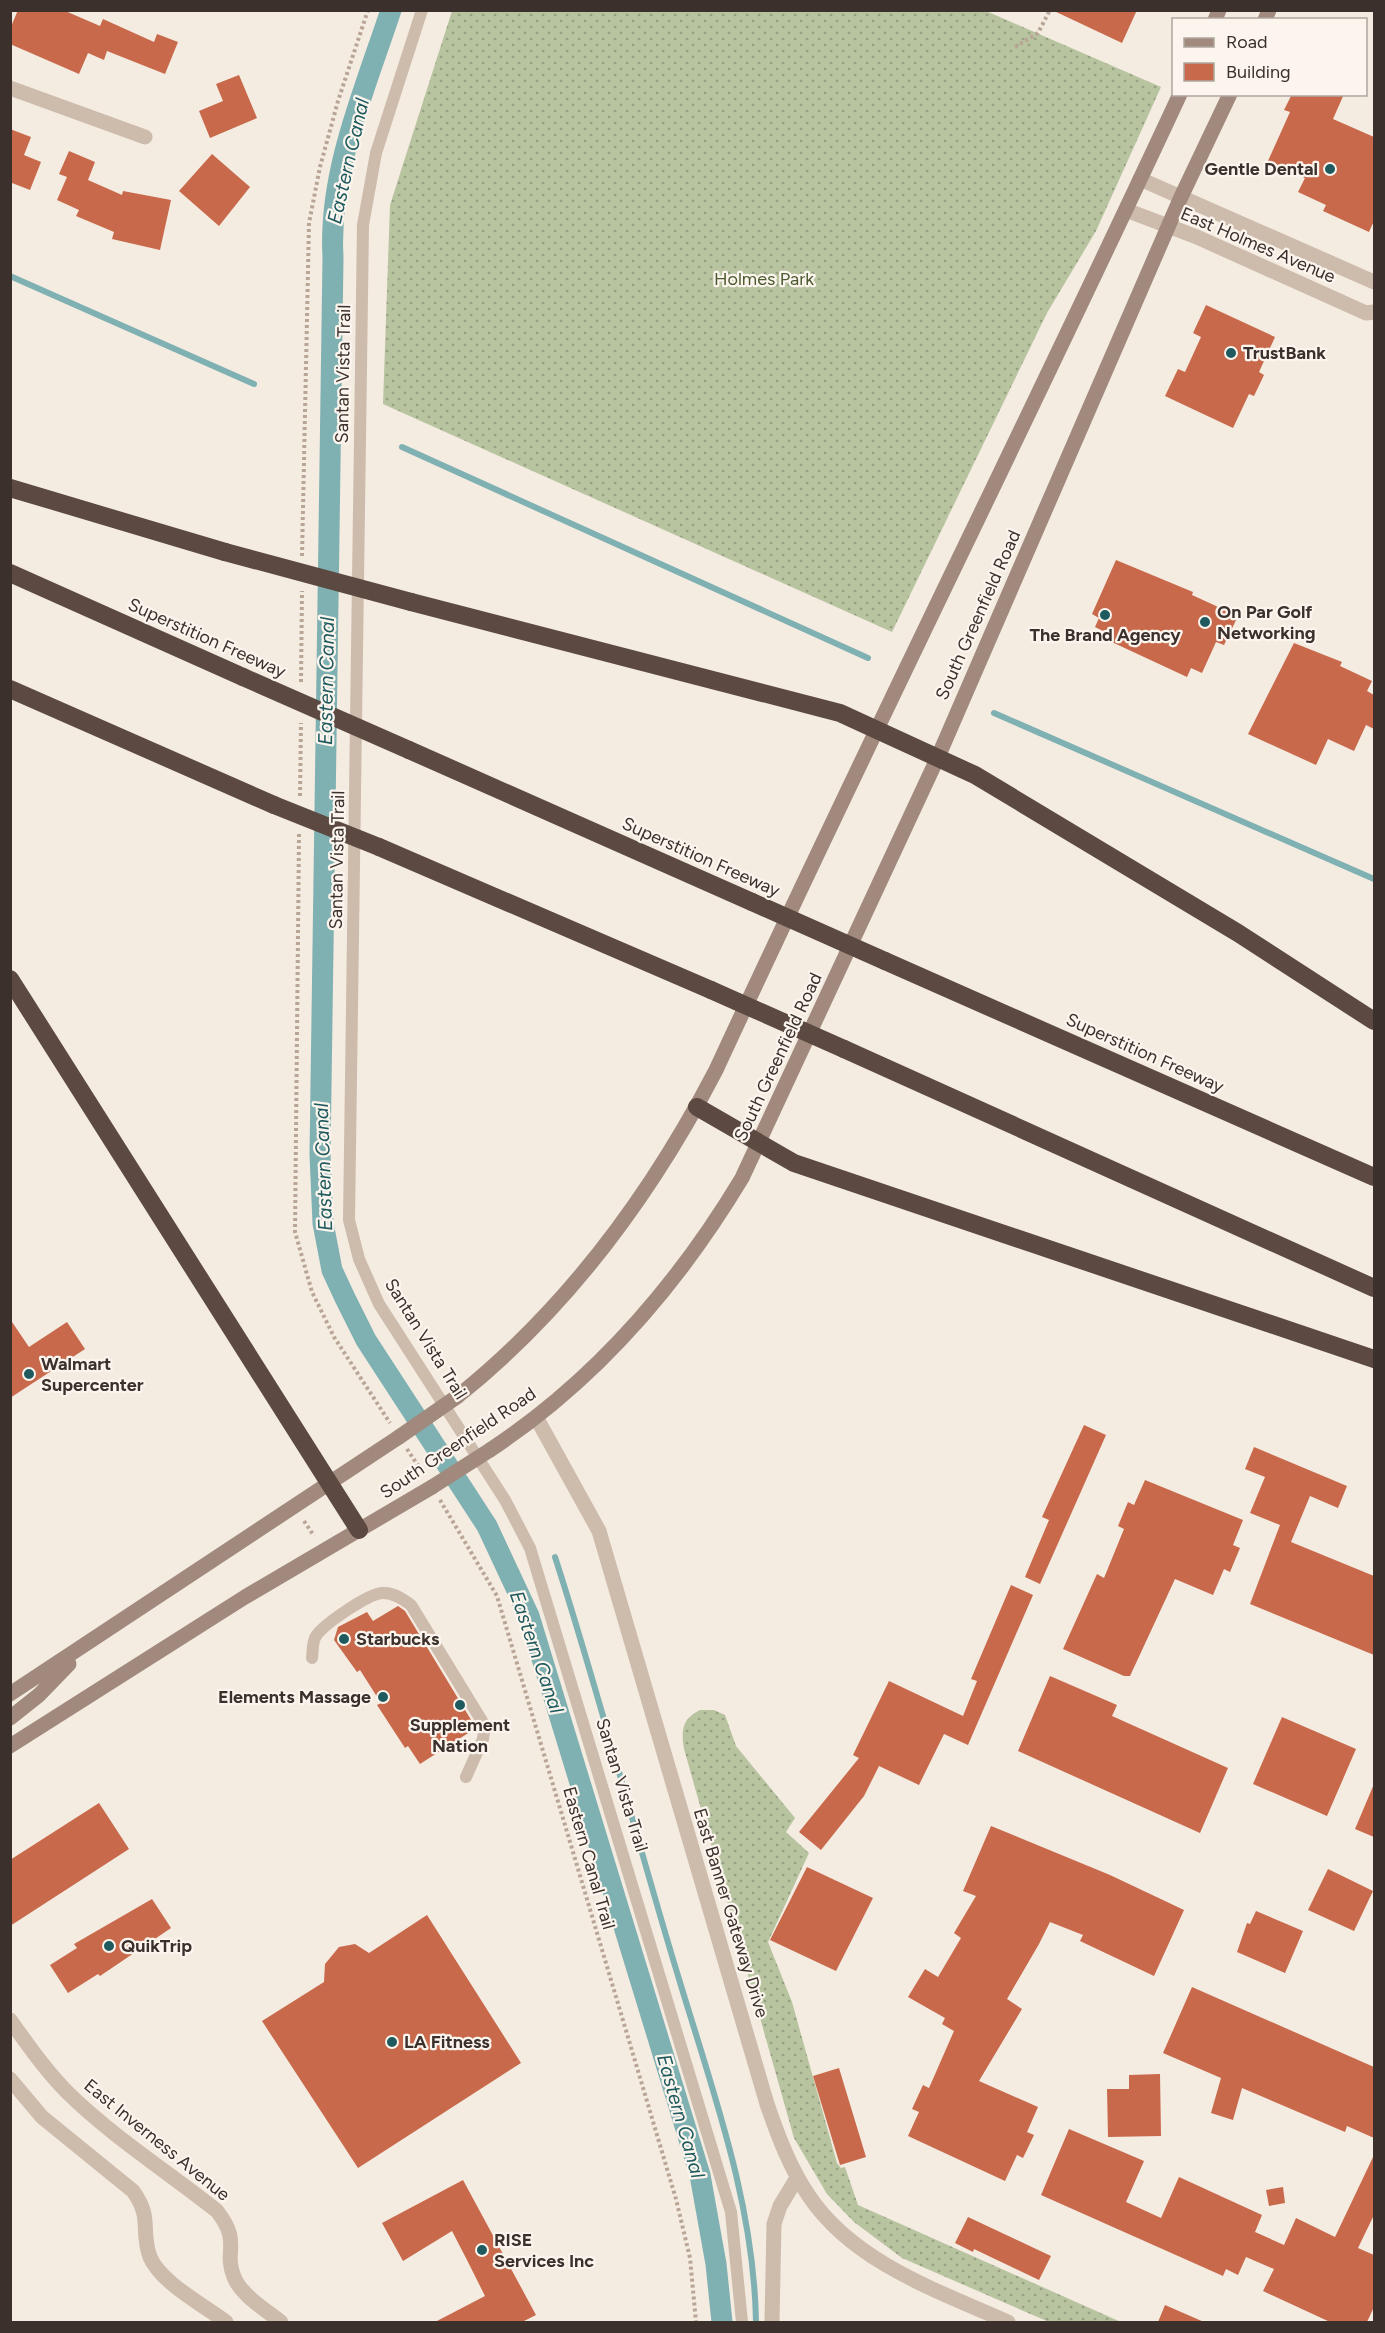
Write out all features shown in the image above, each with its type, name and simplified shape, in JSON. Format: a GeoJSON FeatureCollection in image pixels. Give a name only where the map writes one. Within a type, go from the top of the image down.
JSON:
{"type":"FeatureCollection","features":[{"type":"Feature","properties":{"kind":"highway"},"geometry":{"type":"LineString","coordinates":[[10,488],[225,552],[840,713],[975,775],[1238,933],[1374,1021]]}},
{"type":"Feature","properties":{"kind":"highway","name":"Superstition Freeway"},"geometry":{"type":"LineString","coordinates":[[10,573],[1374,1177]]}},
{"type":"Feature","properties":{"kind":"highway"},"geometry":{"type":"LineString","coordinates":[[10,689],[274,805],[379,847],[711,990],[1374,1288]]}},
{"type":"Feature","properties":{"kind":"highway"},"geometry":{"type":"LineString","coordinates":[[10,979],[359,1530]]}},
{"type":"Feature","properties":{"kind":"highway"},"geometry":{"type":"LineString","coordinates":[[697,1107],[794,1163],[1374,1359]]}},
{"type":"Feature","properties":{"kind":"main road","name":"South Greenfield Road"},"geometry":{"type":"LineString","coordinates":[[10,1694],[330,1484],[458,1396],[517,1344],[562,1300],[597,1258],[656,1177],[697,1107],[876,728],[1053,366],[1179,96]]}},
{"type":"Feature","properties":{"kind":"main road","name":"South Greenfield Road"},"geometry":{"type":"LineString","coordinates":[[10,1746],[245,1597],[432,1487],[536,1417],[591,1371],[643,1318],[711,1230],[760,1144],[938,757],[1181,197],[1229,96]]}},
{"type":"Feature","properties":{"kind":"main road"},"geometry":{"type":"LineString","coordinates":[[10,1718],[39,1695],[85,1646]]}},
{"type":"Feature","properties":{"kind":"street"},"geometry":{"type":"LineString","coordinates":[[10,88],[145,137]]}},
{"type":"Feature","properties":{"kind":"street","name":"East Holmes Avenue"},"geometry":{"type":"LineString","coordinates":[[1140,179],[1374,282]]}},
{"type":"Feature","properties":{"kind":"street","name":"East Holmes Avenue"},"geometry":{"type":"LineString","coordinates":[[1126,210],[1168,228],[1197,237],[1366,313],[1374,312]]}},
{"type":"Feature","properties":{"kind":"street","name":"East Banner Gateway Drive"},"geometry":{"type":"LineString","coordinates":[[536,1417],[599,1532],[767,2104],[797,2178],[824,2215],[870,2255],[924,2285],[1008,2322]]}},
{"type":"Feature","properties":{"kind":"street","name":"East Inverness Avenue"},"geometry":{"type":"LineString","coordinates":[[10,2020],[37,2057],[76,2100],[101,2122],[217,2211],[228,2224],[232,2236],[231,2264],[234,2278],[243,2290],[281,2322]]}},
{"type":"Feature","properties":{"kind":"street"},"geometry":{"type":"LineString","coordinates":[[10,2079],[42,2117],[133,2191],[144,2206],[146,2242],[151,2259],[159,2271],[226,2322]]}},
{"type":"Feature","properties":{"kind":"street"},"geometry":{"type":"LineString","coordinates":[[772,2322],[774,2224],[780,2206],[797,2178]]}},
{"type":"Feature","properties":{"kind":"lane","name":"Santan Vista Trail"},"geometry":{"type":"LineString","coordinates":[[422,10],[376,153],[363,225],[349,1220],[359,1259],[379,1304],[505,1500],[530,1548],[731,2212],[742,2322]]}},
{"type":"Feature","properties":{"kind":"lane"},"geometry":{"type":"LineString","coordinates":[[312,1658],[315,1637],[324,1627],[370,1597],[387,1593],[411,1605],[485,1726],[483,1739],[466,1778]]}},
{"type":"Feature","properties":{"kind":"path"},"geometry":{"type":"LineString","coordinates":[[1015,47],[1038,33],[1050,10]]}},
{"type":"Feature","properties":{"kind":"path","name":"Eastern Canal Trail"},"geometry":{"type":"LineString","coordinates":[[399,1437],[432,1487],[497,1596],[676,2199],[690,2258],[696,2322]]}},
{"type":"Feature","properties":{"kind":"path"},"geometry":{"type":"LineString","coordinates":[[304,1521],[314,1536]]}},
{"type":"Feature","properties":{"kind":"green space","name":"Holmes Park"},"geometry":{"type":"Polygon","coordinates":[[[452,11],[986,11],[1161,87],[1096,231],[1047,313],[892,632],[383,404],[390,205],[452,11]]]}},
{"type":"Feature","properties":{"kind":"green space"},"geometry":{"type":"Polygon","coordinates":[[[700,1710],[714,1710],[725,1715],[736,1746],[795,1818],[786,1832],[809,1853],[768,1942],[792,2002],[837,2163],[841,2168],[845,2167],[858,2205],[1121,2322],[1049,2322],[902,2258],[854,2222],[827,2194],[794,2138],[684,1749],[683,1736],[686,1721],[700,1710]]]}},
{"type":"Feature","properties":{"kind":"building"},"geometry":{"type":"Polygon","coordinates":[[[18,10],[63,10],[100,26],[103,19],[154,42],[157,34],[178,42],[165,74],[107,51],[104,60],[88,53],[79,74],[10,44],[10,29],[18,10]]]}},
{"type":"Feature","properties":{"kind":"building"},"geometry":{"type":"Polygon","coordinates":[[[1052,10],[1137,10],[1122,43],[1052,10]]]}},
{"type":"Feature","properties":{"kind":"building"},"geometry":{"type":"Polygon","coordinates":[[[239,75],[257,118],[210,138],[199,111],[223,101],[216,84],[239,75]]]}},
{"type":"Feature","properties":{"kind":"building","name":"Gentle Dental"},"geometry":{"type":"Polygon","coordinates":[[[1291,96],[1343,96],[1333,119],[1374,137],[1374,221],[1369,232],[1323,211],[1326,205],[1298,192],[1305,178],[1268,161],[1290,112],[1284,110],[1291,96]]]}},
{"type":"Feature","properties":{"kind":"building"},"geometry":{"type":"Polygon","coordinates":[[[10,129],[31,137],[24,155],[41,162],[30,190],[12,183],[10,186],[10,129]]]}},
{"type":"Feature","properties":{"kind":"building"},"geometry":{"type":"Polygon","coordinates":[[[69,151],[95,162],[88,180],[122,195],[123,191],[171,200],[160,250],[112,239],[114,232],[76,216],[79,210],[57,200],[67,177],[59,174],[69,151]]]}},
{"type":"Feature","properties":{"kind":"building"},"geometry":{"type":"Polygon","coordinates":[[[212,154],[250,187],[219,226],[179,191],[212,154]]]}},
{"type":"Feature","properties":{"kind":"building","name":"TrustBank"},"geometry":{"type":"Polygon","coordinates":[[[1206,305],[1275,337],[1259,372],[1264,375],[1254,396],[1249,394],[1233,428],[1165,396],[1178,369],[1185,372],[1201,337],[1193,333],[1206,305]]]}},
{"type":"Feature","properties":{"kind":"building"},"geometry":{"type":"Polygon","coordinates":[[[1116,560],[1193,592],[1192,595],[1238,616],[1224,645],[1216,642],[1202,673],[1191,668],[1187,677],[1101,637],[1103,631],[1095,627],[1099,618],[1092,614],[1116,560]]]}},
{"type":"Feature","properties":{"kind":"building"},"geometry":{"type":"Polygon","coordinates":[[[1294,643],[1342,662],[1340,666],[1372,681],[1367,691],[1374,695],[1374,729],[1366,725],[1354,751],[1328,739],[1316,765],[1248,734],[1294,643]]]}},
{"type":"Feature","properties":{"kind":"building","name":"Walmart Supercenter"},"geometry":{"type":"Polygon","coordinates":[[[10,1319],[29,1347],[67,1322],[85,1349],[10,1398],[10,1319]]]}},
{"type":"Feature","properties":{"kind":"building"},"geometry":{"type":"Polygon","coordinates":[[[1084,1425],[1106,1435],[1040,1584],[1025,1577],[1049,1520],[1042,1517],[1084,1425]]]}},
{"type":"Feature","properties":{"kind":"building"},"geometry":{"type":"Polygon","coordinates":[[[1254,1447],[1347,1486],[1338,1508],[1310,1496],[1291,1542],[1374,1576],[1374,1655],[1250,1604],[1280,1525],[1250,1513],[1265,1477],[1245,1469],[1254,1447]]]}},
{"type":"Feature","properties":{"kind":"building"},"geometry":{"type":"Polygon","coordinates":[[[1145,1480],[1243,1520],[1233,1545],[1240,1548],[1230,1572],[1224,1569],[1213,1595],[1175,1579],[1130,1676],[1124,1676],[1063,1649],[1097,1574],[1104,1578],[1124,1529],[1118,1526],[1128,1502],[1134,1505],[1145,1480]]]}},
{"type":"Feature","properties":{"kind":"building"},"geometry":{"type":"Polygon","coordinates":[[[1011,1585],[1033,1595],[968,1745],[944,1734],[919,1785],[879,1766],[864,1796],[821,1850],[799,1832],[859,1758],[853,1755],[889,1681],[963,1716],[977,1681],[971,1679],[1011,1585]]]}},
{"type":"Feature","properties":{"kind":"building"},"geometry":{"type":"Polygon","coordinates":[[[398,1606],[405,1611],[476,1728],[420,1764],[408,1746],[405,1748],[377,1705],[381,1703],[360,1670],[357,1672],[334,1640],[338,1627],[367,1612],[373,1621],[398,1606]]]}},
{"type":"Feature","properties":{"kind":"building"},"geometry":{"type":"Polygon","coordinates":[[[1050,1676],[1117,1705],[1112,1716],[1228,1768],[1200,1833],[1018,1751],[1050,1676]]]}},
{"type":"Feature","properties":{"kind":"building"},"geometry":{"type":"Polygon","coordinates":[[[1282,1717],[1356,1749],[1327,1816],[1253,1784],[1282,1717]]]}},
{"type":"Feature","properties":{"kind":"building"},"geometry":{"type":"Polygon","coordinates":[[[1374,1784],[1374,1837],[1355,1829],[1374,1784]]]}},
{"type":"Feature","properties":{"kind":"building"},"geometry":{"type":"Polygon","coordinates":[[[99,1803],[129,1849],[10,1926],[10,1860],[99,1803]]]}},
{"type":"Feature","properties":{"kind":"building"},"geometry":{"type":"Polygon","coordinates":[[[991,1826],[1110,1875],[1184,1910],[1154,1976],[1080,1941],[1083,1935],[1050,1922],[1007,1999],[1022,2009],[979,2081],[1038,2107],[1027,2132],[1034,2135],[1023,2158],[1017,2155],[1005,2181],[908,2136],[919,2112],[912,2109],[923,2085],[929,2088],[954,2031],[942,2024],[945,2018],[908,1997],[925,1969],[938,1977],[961,1938],[954,1933],[976,1896],[963,1891],[991,1826]]]}},
{"type":"Feature","properties":{"kind":"building"},"geometry":{"type":"Polygon","coordinates":[[[807,1867],[873,1898],[836,1971],[770,1940],[807,1867]]]}},
{"type":"Feature","properties":{"kind":"building"},"geometry":{"type":"Polygon","coordinates":[[[1328,1869],[1373,1891],[1354,1931],[1308,1910],[1328,1869]]]}},
{"type":"Feature","properties":{"kind":"building","name":"QuikTrip"},"geometry":{"type":"Polygon","coordinates":[[[152,1899],[171,1928],[100,1976],[98,1974],[68,1993],[50,1965],[77,1948],[74,1944],[152,1899]]]}},
{"type":"Feature","properties":{"kind":"building"},"geometry":{"type":"Polygon","coordinates":[[[1256,1911],[1303,1931],[1285,1973],[1237,1952],[1247,1923],[1250,1924],[1256,1911]]]}},
{"type":"Feature","properties":{"kind":"building","name":"LA Fitness"},"geometry":{"type":"Polygon","coordinates":[[[427,1915],[521,2063],[358,2168],[262,2021],[324,1982],[325,1964],[339,1947],[355,1944],[369,1953],[427,1915]]]}},
{"type":"Feature","properties":{"kind":"building"},"geometry":{"type":"Polygon","coordinates":[[[1192,1987],[1374,2067],[1374,2138],[1347,2126],[1345,2132],[1242,2088],[1233,2120],[1211,2113],[1221,2078],[1163,2053],[1192,1987]]]}},
{"type":"Feature","properties":{"kind":"building"},"geometry":{"type":"Polygon","coordinates":[[[839,2068],[866,2157],[840,2165],[813,2076],[839,2068]]]}},
{"type":"Feature","properties":{"kind":"building"},"geometry":{"type":"Polygon","coordinates":[[[1160,2074],[1161,2136],[1108,2137],[1107,2089],[1129,2089],[1129,2075],[1160,2074]]]}},
{"type":"Feature","properties":{"kind":"building"},"geometry":{"type":"Polygon","coordinates":[[[1069,2129],[1144,2161],[1126,2202],[1161,2218],[1179,2177],[1262,2215],[1255,2232],[1284,2245],[1296,2218],[1335,2237],[1374,2155],[1374,2215],[1358,2248],[1374,2255],[1374,2307],[1367,2322],[1330,2322],[1263,2291],[1274,2269],[1246,2257],[1238,2275],[1226,2269],[1223,2276],[1041,2195],[1069,2129]]]}},
{"type":"Feature","properties":{"kind":"building","name":"RISE Services Inc"},"geometry":{"type":"Polygon","coordinates":[[[463,2180],[536,2315],[522,2322],[435,2322],[485,2296],[452,2231],[403,2261],[382,2223],[463,2180]]]}},
{"type":"Feature","properties":{"kind":"building"},"geometry":{"type":"Polygon","coordinates":[[[1283,2187],[1285,2203],[1269,2206],[1266,2190],[1283,2187]]]}},
{"type":"Feature","properties":{"kind":"building"},"geometry":{"type":"Polygon","coordinates":[[[968,2217],[1051,2256],[1039,2280],[974,2249],[973,2252],[955,2243],[968,2217]]]}},
{"type":"Feature","properties":{"kind":"building"},"geometry":{"type":"Polygon","coordinates":[[[1165,2305],[1204,2322],[1158,2322],[1165,2305]]]}},
{"type":"Feature","properties":{"kind":"waterway","name":"Eastern Canal"},"geometry":{"type":"LineString","coordinates":[[391,10],[350,132],[336,194],[333,226],[320,1155],[323,1223],[332,1270],[366,1340],[487,1526],[529,1616],[700,2175],[716,2264],[722,2322]]}},
{"type":"Feature","properties":{"kind":"waterway"},"geometry":{"type":"LineString","coordinates":[[10,276],[254,384]]}},
{"type":"Feature","properties":{"kind":"waterway"},"geometry":{"type":"LineString","coordinates":[[402,447],[868,658]]}},
{"type":"Feature","properties":{"kind":"waterway"},"geometry":{"type":"LineString","coordinates":[[994,713],[1374,879]]}},
{"type":"Feature","properties":{"kind":"waterway"},"geometry":{"type":"LineString","coordinates":[[555,1557],[730,2148],[748,2234],[754,2278],[756,2322]]}},
{"type":"Feature","properties":{"kind":"place","name":"Gentle Dental"},"geometry":{"type":"Point","coordinates":[1330,169]}},
{"type":"Feature","properties":{"kind":"place","name":"TrustBank"},"geometry":{"type":"Point","coordinates":[1231,353]}},
{"type":"Feature","properties":{"kind":"place","name":"The Brand Agency"},"geometry":{"type":"Point","coordinates":[1105,615]}},
{"type":"Feature","properties":{"kind":"place","name":"On Par Golf Networking"},"geometry":{"type":"Point","coordinates":[1205,622]}},
{"type":"Feature","properties":{"kind":"place","name":"Walmart Supercenter"},"geometry":{"type":"Point","coordinates":[29,1374]}},
{"type":"Feature","properties":{"kind":"place","name":"Starbucks"},"geometry":{"type":"Point","coordinates":[344,1639]}},
{"type":"Feature","properties":{"kind":"place","name":"Elements Massage"},"geometry":{"type":"Point","coordinates":[383,1697]}},
{"type":"Feature","properties":{"kind":"place","name":"Supplement Nation"},"geometry":{"type":"Point","coordinates":[460,1705]}},
{"type":"Feature","properties":{"kind":"place","name":"QuikTrip"},"geometry":{"type":"Point","coordinates":[109,1946]}},
{"type":"Feature","properties":{"kind":"place","name":"LA Fitness"},"geometry":{"type":"Point","coordinates":[392,2042]}},
{"type":"Feature","properties":{"kind":"place","name":"RISE Services Inc"},"geometry":{"type":"Point","coordinates":[482,2250]}}]}
